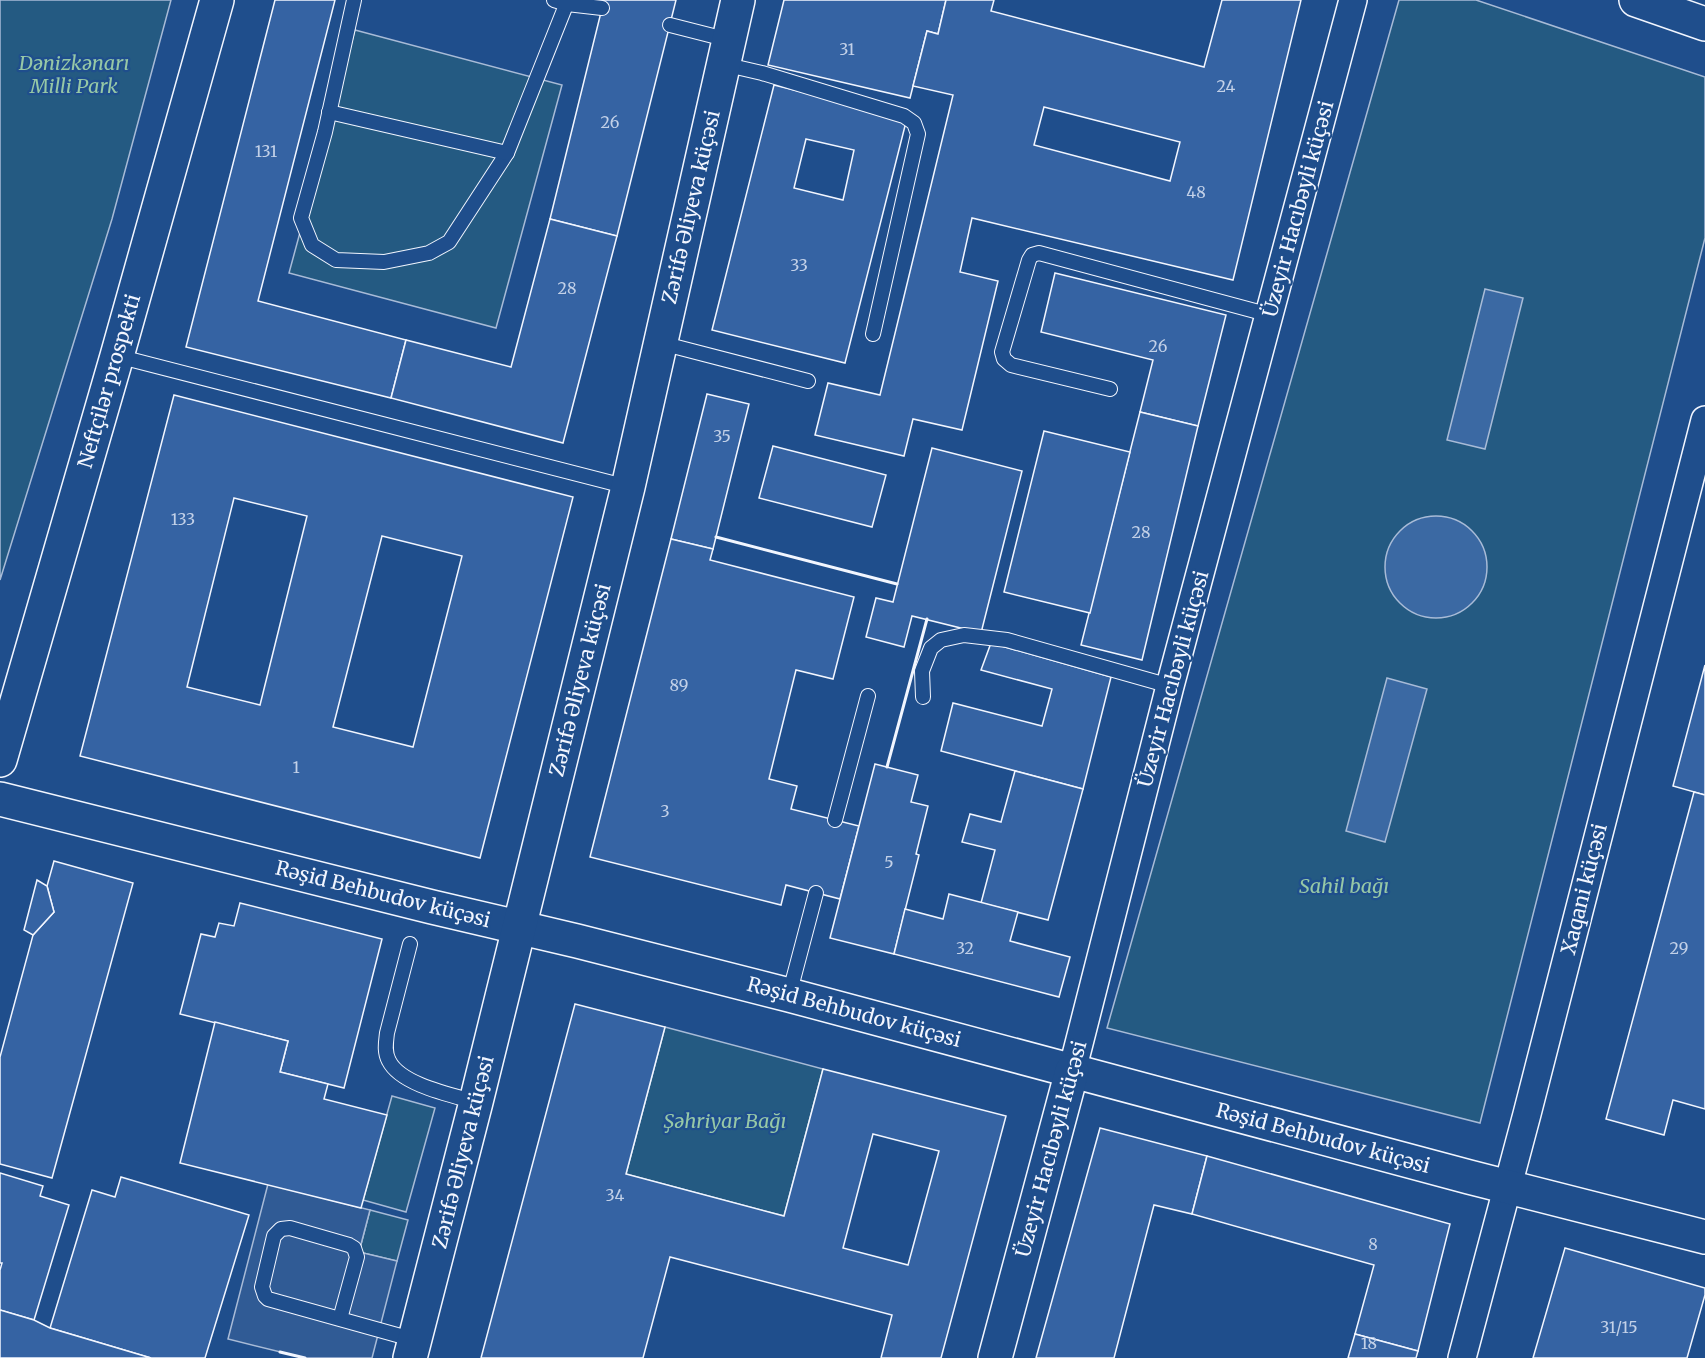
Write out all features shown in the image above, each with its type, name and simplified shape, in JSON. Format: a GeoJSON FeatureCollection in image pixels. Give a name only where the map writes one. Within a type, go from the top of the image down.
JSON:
{"type":"FeatureCollection","features":[{"type":"Feature","properties":{"kind":"main road","name":"Neftçilər prospekti"},"geometry":{"type":"LineString","coordinates":[[0,760],[217,0]]}},
{"type":"Feature","properties":{"kind":"main road","name":"Zərifə Əliyeva küçəsi"},"geometry":{"type":"LineString","coordinates":[[412,1349],[476,1102],[628,487],[738,0]]}},
{"type":"Feature","properties":{"kind":"main road"},"geometry":{"type":"LineString","coordinates":[[1636,0],[1705,24]]}},
{"type":"Feature","properties":{"kind":"main road","name":"Rəşid Behbudov küçəsi"},"geometry":{"type":"LineString","coordinates":[[0,799],[789,995],[1507,1187],[1705,1237]]}},
{"type":"Feature","properties":{"kind":"main road","name":"Üzeyir Hacıbəyli küçəsi"},"geometry":{"type":"LineString","coordinates":[[995,1358],[1072,1071]]}},
{"type":"Feature","properties":{"kind":"street","name":"Üzeyir Hacıbəyli küçəsi"},"geometry":{"type":"LineString","coordinates":[[1072,1071],[1170,686],[1353,0]]}},
{"type":"Feature","properties":{"kind":"street","name":"Xaqani küçəsi"},"geometry":{"type":"LineString","coordinates":[[1462,1358],[1705,420]]}},
{"type":"Feature","properties":{"kind":"lane"},"geometry":{"type":"LineString","coordinates":[[354,0],[329,112],[301,218],[312,245],[336,260],[384,262],[429,253],[449,242],[507,153],[563,1],[602,8]]}},
{"type":"Feature","properties":{"kind":"lane"},"geometry":{"type":"LineString","coordinates":[[670,25],[726,52],[762,73],[903,116],[914,123],[918,134],[873,334]]}},
{"type":"Feature","properties":{"kind":"lane"},"geometry":{"type":"LineString","coordinates":[[329,112],[507,153]]}},
{"type":"Feature","properties":{"kind":"lane"},"geometry":{"type":"LineString","coordinates":[[1110,389],[1011,365],[1004,359],[1002,352],[1032,255],[1039,253],[1270,315]]}},
{"type":"Feature","properties":{"kind":"lane"},"geometry":{"type":"LineString","coordinates":[[661,343],[808,381]]}},
{"type":"Feature","properties":{"kind":"lane"},"geometry":{"type":"LineString","coordinates":[[117,356],[628,487]]}},
{"type":"Feature","properties":{"kind":"lane"},"geometry":{"type":"LineString","coordinates":[[922,697],[922,671],[931,648],[941,640],[964,634],[1019,643],[1170,686]]}},
{"type":"Feature","properties":{"kind":"lane"},"geometry":{"type":"LineString","coordinates":[[835,820],[868,696]]}},
{"type":"Feature","properties":{"kind":"lane"},"geometry":{"type":"LineString","coordinates":[[789,995],[816,893]]}},
{"type":"Feature","properties":{"kind":"lane"},"geometry":{"type":"LineString","coordinates":[[410,944],[387,1033],[385,1048],[389,1061],[398,1072],[412,1081],[476,1102]]}},
{"type":"Feature","properties":{"kind":"lane"},"geometry":{"type":"LineString","coordinates":[[340,1319],[357,1257],[354,1248],[290,1228],[281,1229],[274,1236],[262,1287],[265,1296],[273,1301],[340,1319],[412,1349]]}},
{"type":"Feature","properties":{"kind":"green space","name":"Dənizkənarı Milli Park"},"geometry":{"type":"Polygon","coordinates":[[[0,0],[171,0],[112,219],[0,580],[0,0]]]}},
{"type":"Feature","properties":{"kind":"green space","name":"Sahil bağı"},"geometry":{"type":"Polygon","coordinates":[[[1399,0],[1476,0],[1705,77],[1705,238],[1480,1123],[1107,1028],[1399,0]]]}},
{"type":"Feature","properties":{"kind":"green space"},"geometry":{"type":"Polygon","coordinates":[[[355,30],[562,85],[496,328],[289,273],[355,30]]]}},
{"type":"Feature","properties":{"kind":"green space","name":"Şəhriyar Bağı"},"geometry":{"type":"Polygon","coordinates":[[[665,1027],[823,1069],[784,1216],[626,1174],[665,1027]]]}},
{"type":"Feature","properties":{"kind":"green space"},"geometry":{"type":"Polygon","coordinates":[[[392,1096],[435,1108],[406,1212],[363,1200],[392,1096]]]}},
{"type":"Feature","properties":{"kind":"green space"},"geometry":{"type":"Polygon","coordinates":[[[370,1210],[408,1220],[397,1261],[359,1252],[370,1210]]]}},
{"type":"Feature","properties":{"kind":"shaded area"},"geometry":{"type":"Polygon","coordinates":[[[1485,289],[1523,298],[1485,449],[1447,440],[1485,289]]]}},
{"type":"Feature","properties":{"kind":"shaded area"},"geometry":{"type":"Polygon","coordinates":[[[1436,516],[1456,520],[1472,531],[1483,547],[1487,567],[1483,587],[1472,603],[1456,614],[1436,618],[1416,614],[1400,603],[1389,587],[1385,567],[1389,547],[1400,531],[1416,520],[1436,516]]]}},
{"type":"Feature","properties":{"kind":"shaded area"},"geometry":{"type":"Polygon","coordinates":[[[1387,678],[1427,689],[1385,842],[1346,831],[1387,678]]]}},
{"type":"Feature","properties":{"kind":"shaded area"},"geometry":{"type":"Polygon","coordinates":[[[268,1184],[370,1210],[359,1252],[397,1261],[372,1358],[305,1358],[228,1339],[268,1184]]]}},
{"type":"Feature","properties":{"kind":"building"},"geometry":{"type":"Polygon","coordinates":[[[275,0],[335,0],[258,301],[406,340],[391,398],[186,347],[275,0]]]}},
{"type":"Feature","properties":{"kind":"building"},"geometry":{"type":"Polygon","coordinates":[[[604,0],[676,0],[617,236],[550,219],[604,0]]]}},
{"type":"Feature","properties":{"kind":"building"},"geometry":{"type":"Polygon","coordinates":[[[784,0],[946,0],[938,34],[927,31],[910,98],[768,65],[784,0]]]}},
{"type":"Feature","properties":{"kind":"building"},"geometry":{"type":"Polygon","coordinates":[[[946,0],[994,0],[991,11],[1204,67],[1222,0],[1301,0],[1233,280],[972,218],[960,272],[998,281],[962,430],[913,419],[904,456],[815,435],[828,383],[880,395],[953,95],[913,86],[927,31],[938,34],[946,0]],[[1044,107],[1034,145],[1170,181],[1180,142],[1044,107]]]}},
{"type":"Feature","properties":{"kind":"building"},"geometry":{"type":"Polygon","coordinates":[[[774,85],[907,118],[845,363],[712,330],[774,85]],[[806,139],[794,188],[843,200],[854,150],[806,139]]]}},
{"type":"Feature","properties":{"kind":"building"},"geometry":{"type":"Polygon","coordinates":[[[550,219],[617,236],[563,443],[391,398],[406,340],[511,367],[550,219]]]}},
{"type":"Feature","properties":{"kind":"building"},"geometry":{"type":"Polygon","coordinates":[[[1055,273],[1226,315],[1198,426],[1140,412],[1153,360],[1041,332],[1055,273]]]}},
{"type":"Feature","properties":{"kind":"building"},"geometry":{"type":"Polygon","coordinates":[[[707,394],[749,404],[713,549],[671,539],[707,394]]]}},
{"type":"Feature","properties":{"kind":"building"},"geometry":{"type":"Polygon","coordinates":[[[174,395],[573,497],[480,858],[80,756],[174,395]],[[234,498],[187,687],[260,705],[307,516],[234,498]],[[382,536],[333,727],[413,747],[462,556],[382,536]]]}},
{"type":"Feature","properties":{"kind":"building"},"geometry":{"type":"Polygon","coordinates":[[[1140,412],[1198,426],[1142,660],[1081,645],[1140,412]]]}},
{"type":"Feature","properties":{"kind":"building"},"geometry":{"type":"Polygon","coordinates":[[[1044,431],[1130,452],[1090,613],[1004,592],[1044,431]]]}},
{"type":"Feature","properties":{"kind":"building"},"geometry":{"type":"Polygon","coordinates":[[[773,446],[886,475],[872,527],[759,498],[773,446]]]}},
{"type":"Feature","properties":{"kind":"building"},"geometry":{"type":"Polygon","coordinates":[[[932,448],[1022,471],[981,633],[912,616],[904,647],[866,637],[876,598],[893,602],[932,448]]]}},
{"type":"Feature","properties":{"kind":"building"},"geometry":{"type":"Polygon","coordinates":[[[671,539],[713,549],[710,560],[854,597],[833,679],[796,670],[769,779],[797,786],[791,809],[859,826],[840,899],[786,885],[781,905],[590,857],[671,539]]]}},
{"type":"Feature","properties":{"kind":"building"},"geometry":{"type":"Polygon","coordinates":[[[991,643],[1111,677],[1083,789],[941,751],[953,703],[1042,726],[1052,689],[981,670],[991,643]]]}},
{"type":"Feature","properties":{"kind":"building"},"geometry":{"type":"Polygon","coordinates":[[[1705,665],[1705,795],[1673,786],[1705,665]]]}},
{"type":"Feature","properties":{"kind":"building"},"geometry":{"type":"Polygon","coordinates":[[[875,764],[918,775],[911,802],[928,806],[916,854],[919,855],[894,954],[830,938],[875,764]]]}},
{"type":"Feature","properties":{"kind":"building"},"geometry":{"type":"Polygon","coordinates":[[[1015,771],[1083,789],[1048,920],[981,903],[995,850],[962,842],[970,814],[1001,822],[1015,771]]]}},
{"type":"Feature","properties":{"kind":"building"},"geometry":{"type":"Polygon","coordinates":[[[1694,792],[1705,795],[1705,1109],[1673,1100],[1664,1135],[1606,1119],[1694,792]]]}},
{"type":"Feature","properties":{"kind":"building"},"geometry":{"type":"Polygon","coordinates":[[[54,861],[133,883],[52,1178],[0,1164],[0,1057],[33,935],[54,912],[47,886],[54,861]]]}},
{"type":"Feature","properties":{"kind":"building"},"geometry":{"type":"Polygon","coordinates":[[[37,880],[47,886],[54,912],[33,935],[24,930],[37,880]]]}},
{"type":"Feature","properties":{"kind":"building"},"geometry":{"type":"Polygon","coordinates":[[[949,894],[1018,912],[1010,941],[1070,957],[1059,997],[894,954],[905,909],[943,919],[949,894]]]}},
{"type":"Feature","properties":{"kind":"building"},"geometry":{"type":"Polygon","coordinates":[[[240,903],[382,939],[344,1088],[280,1072],[288,1041],[180,1014],[201,934],[215,937],[219,923],[234,926],[240,903]]]}},
{"type":"Feature","properties":{"kind":"building"},"geometry":{"type":"Polygon","coordinates":[[[575,1004],[665,1027],[626,1174],[784,1216],[823,1069],[1006,1116],[941,1358],[881,1358],[892,1315],[670,1257],[643,1358],[481,1358],[575,1004]],[[873,1134],[843,1248],[908,1265],[939,1151],[873,1134]]]}},
{"type":"Feature","properties":{"kind":"building"},"geometry":{"type":"Polygon","coordinates":[[[215,1022],[288,1041],[280,1072],[328,1084],[324,1099],[387,1115],[361,1208],[180,1163],[215,1022]]]}},
{"type":"Feature","properties":{"kind":"building"},"geometry":{"type":"Polygon","coordinates":[[[1100,1128],[1207,1156],[1192,1214],[1154,1205],[1114,1358],[1036,1358],[1100,1128]]]}},
{"type":"Feature","properties":{"kind":"building"},"geometry":{"type":"Polygon","coordinates":[[[1207,1156],[1450,1224],[1418,1351],[1355,1334],[1374,1265],[1192,1214],[1207,1156]]]}},
{"type":"Feature","properties":{"kind":"building"},"geometry":{"type":"Polygon","coordinates":[[[0,1173],[43,1186],[40,1196],[69,1205],[34,1320],[0,1310],[2,1263],[0,1263],[0,1173]]]}},
{"type":"Feature","properties":{"kind":"building"},"geometry":{"type":"Polygon","coordinates":[[[121,1177],[249,1215],[205,1358],[151,1358],[50,1328],[92,1190],[115,1197],[121,1177]]]}},
{"type":"Feature","properties":{"kind":"building"},"geometry":{"type":"Polygon","coordinates":[[[1565,1248],[1705,1288],[1687,1358],[1533,1358],[1565,1248]]]}},
{"type":"Feature","properties":{"kind":"building"},"geometry":{"type":"Polygon","coordinates":[[[0,1310],[34,1320],[50,1328],[151,1358],[0,1358],[0,1310]]]}},
{"type":"Feature","properties":{"kind":"building"},"geometry":{"type":"Polygon","coordinates":[[[1355,1334],[1418,1351],[1416,1358],[1348,1358],[1355,1334]]]}},
{"type":"Feature","properties":{"kind":"wall"},"geometry":{"type":"LineString","coordinates":[[716,537],[897,584]]}},
{"type":"Feature","properties":{"kind":"wall"},"geometry":{"type":"LineString","coordinates":[[887,767],[927,619]]}},
{"type":"Feature","properties":{"kind":"wall"},"geometry":{"type":"LineString","coordinates":[[280,1352],[305,1358]]}}]}
